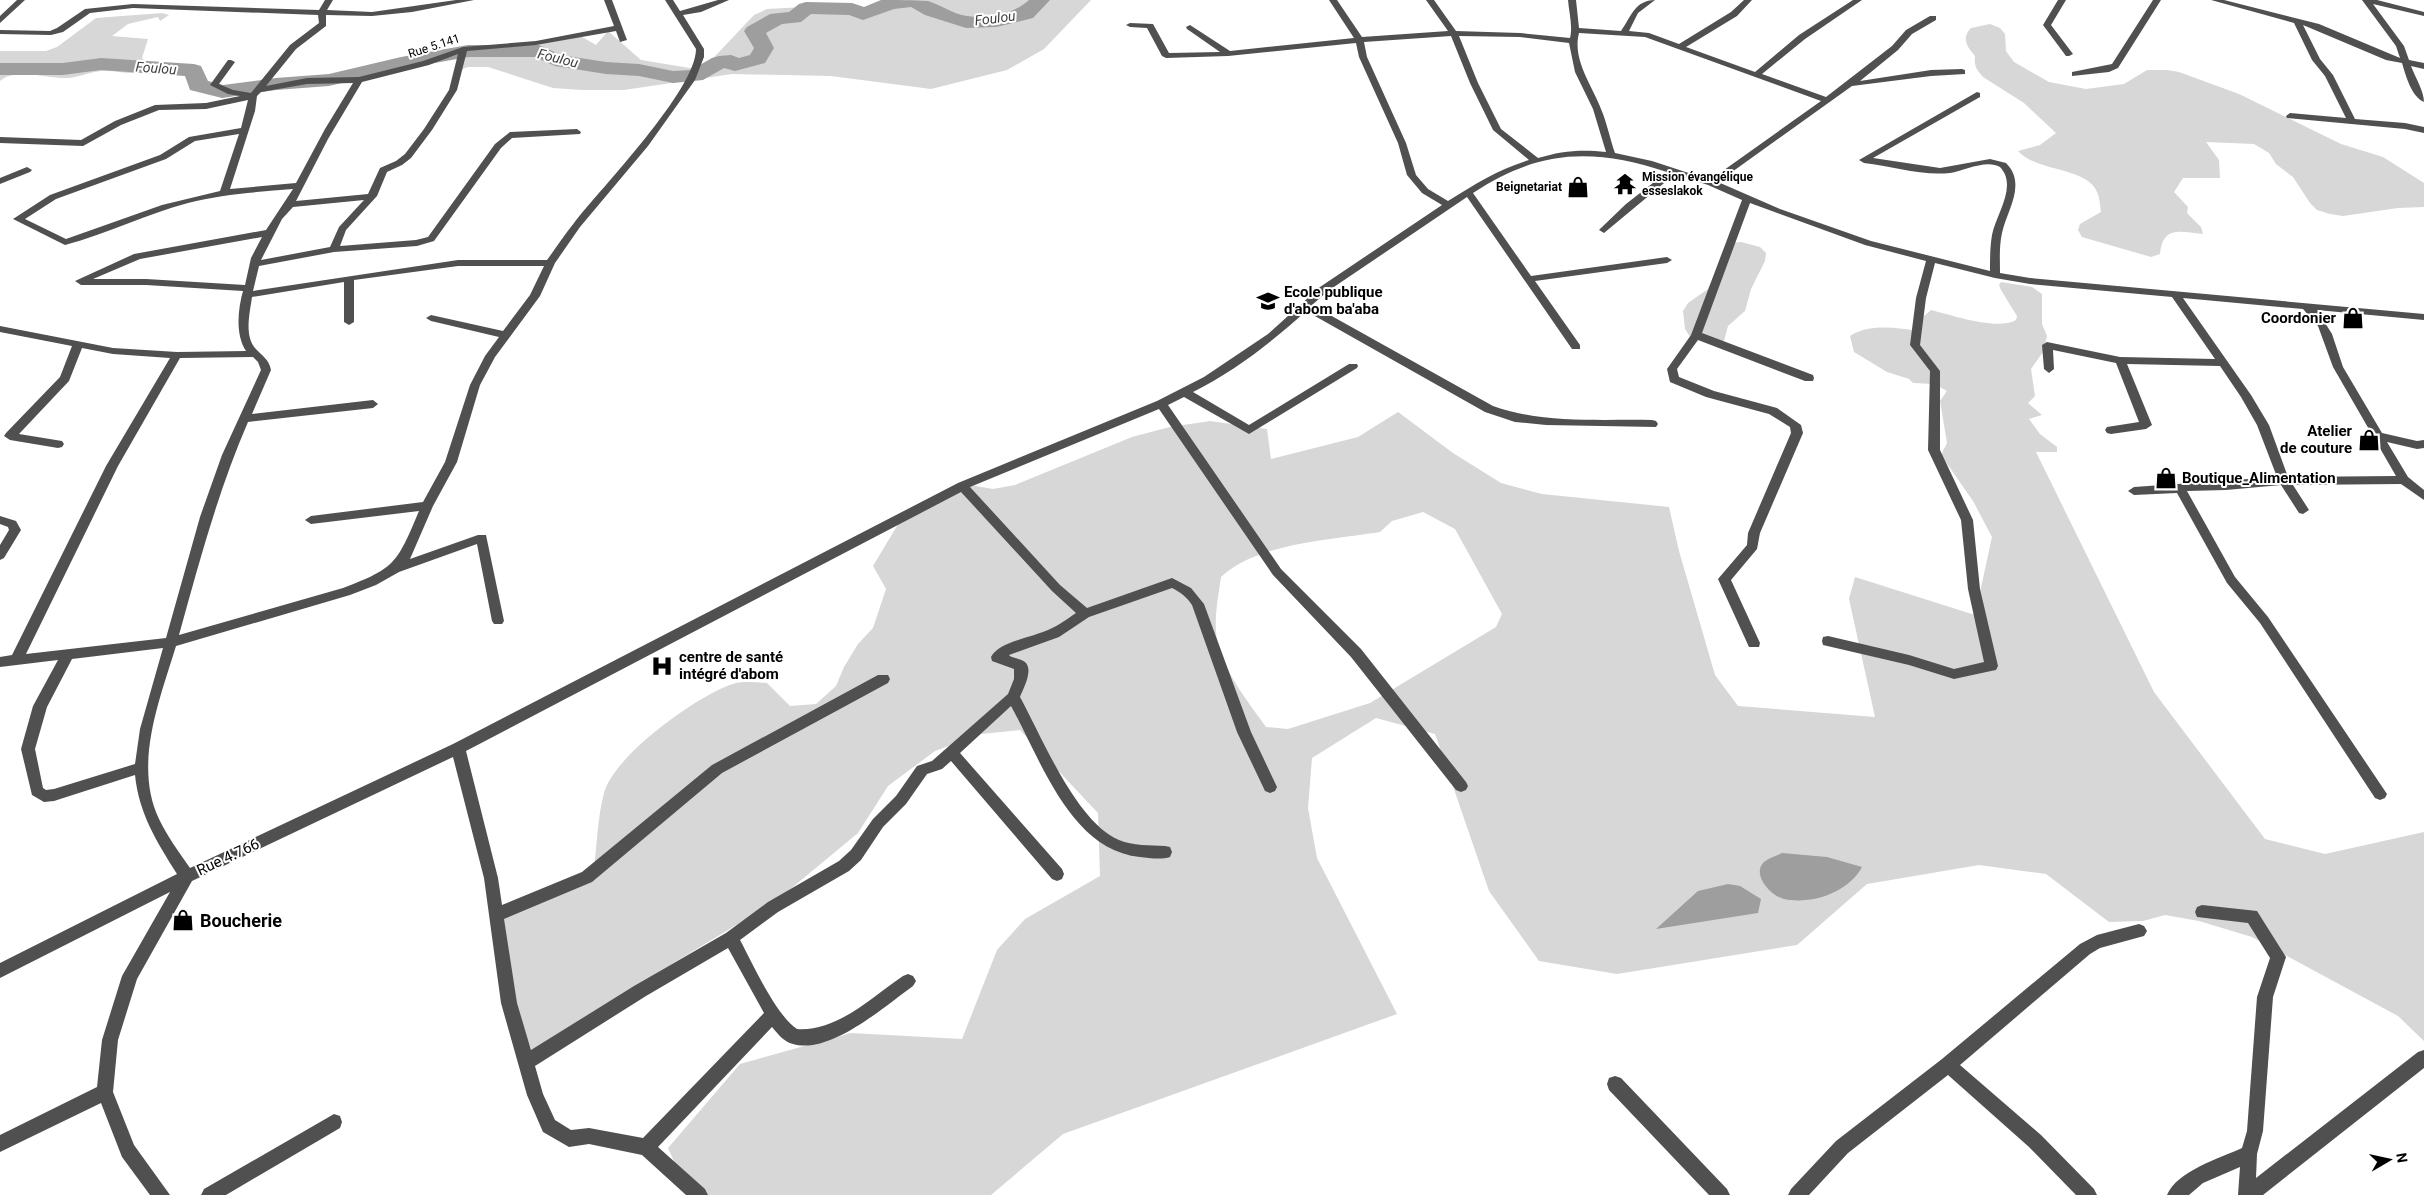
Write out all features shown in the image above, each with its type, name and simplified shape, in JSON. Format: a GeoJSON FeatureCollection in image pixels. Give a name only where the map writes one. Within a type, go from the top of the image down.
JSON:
{"type":"FeatureCollection","features":[{"type":"Feature","properties":{"kind":"street"},"geometry":{"type":"LineString","coordinates":[[0,21],[22,0]]}},
{"type":"Feature","properties":{"kind":"street"},"geometry":{"type":"LineString","coordinates":[[228,8],[233,0]]}},
{"type":"Feature","properties":{"kind":"street"},"geometry":{"type":"LineString","coordinates":[[224,193],[256,93],[293,47],[323,24],[322,12],[329,0]]}},
{"type":"Feature","properties":{"kind":"street"},"geometry":{"type":"LineString","coordinates":[[411,0],[412,10]]}},
{"type":"Feature","properties":{"kind":"street"},"geometry":{"type":"LineString","coordinates":[[0,32],[56,32],[92,10],[133,6],[372,14],[412,10],[470,0]]}},
{"type":"Feature","properties":{"kind":"street"},"geometry":{"type":"LineString","coordinates":[[608,0],[623,40]]}},
{"type":"Feature","properties":{"kind":"street"},"geometry":{"type":"LineString","coordinates":[[395,569],[407,554],[427,506],[452,462],[474,385],[490,356],[535,296],[550,263],[578,225],[645,144],[692,77],[700,57],[700,48],[669,0]]}},
{"type":"Feature","properties":{"kind":"street"},"geometry":{"type":"LineString","coordinates":[[678,14],[698,10],[724,0]]}},
{"type":"Feature","properties":{"kind":"street"},"geometry":{"type":"LineString","coordinates":[[1333,0],[1360,41],[1362,58],[1402,143],[1412,175],[1424,191],[1448,205]]}},
{"type":"Feature","properties":{"kind":"street"},"geometry":{"type":"LineString","coordinates":[[1430,0],[1454,33],[1474,83],[1497,130],[1534,160]]}},
{"type":"Feature","properties":{"kind":"street"},"geometry":{"type":"LineString","coordinates":[[1572,0],[1573,22],[1576,30],[1573,41],[1579,72],[1598,109],[1610,155]]}},
{"type":"Feature","properties":{"kind":"street"},"geometry":{"type":"LineString","coordinates":[[1624,33],[1635,12],[1651,0]]}},
{"type":"Feature","properties":{"kind":"street"},"geometry":{"type":"LineString","coordinates":[[1680,47],[1734,14],[1748,0]]}},
{"type":"Feature","properties":{"kind":"street"},"geometry":{"type":"LineString","coordinates":[[1755,76],[1802,37],[1858,0]]}},
{"type":"Feature","properties":{"kind":"street"},"geometry":{"type":"LineString","coordinates":[[2062,0],[2046,25],[2069,54]]}},
{"type":"Feature","properties":{"kind":"street"},"geometry":{"type":"LineString","coordinates":[[2075,74],[2109,69],[2115,66],[2157,0]]}},
{"type":"Feature","properties":{"kind":"street"},"geometry":{"type":"LineString","coordinates":[[2215,0],[2325,29],[2405,64],[2424,66]]}},
{"type":"Feature","properties":{"kind":"street"},"geometry":{"type":"LineString","coordinates":[[2367,0],[2424,14]]}},
{"type":"Feature","properties":{"kind":"street"},"geometry":{"type":"LineString","coordinates":[[2367,0],[2400,46],[2414,86],[2424,99]]}},
{"type":"Feature","properties":{"kind":"street"},"geometry":{"type":"LineString","coordinates":[[1712,183],[1850,84],[1894,48],[1909,32],[1933,18]]}},
{"type":"Feature","properties":{"kind":"street"},"geometry":{"type":"LineString","coordinates":[[2296,21],[2316,60],[2329,75],[2352,121]]}},
{"type":"Feature","properties":{"kind":"street"},"geometry":{"type":"LineString","coordinates":[[1130,25],[1150,26],[1166,56],[1228,54],[1321,43],[1454,33],[1520,35],[1573,41]]}},
{"type":"Feature","properties":{"kind":"street"},"geometry":{"type":"LineString","coordinates":[[1190,27],[1228,54]]}},
{"type":"Feature","properties":{"kind":"street","name":"Rue 5.141"},"geometry":{"type":"LineString","coordinates":[[0,140],[51,144],[83,143],[118,123],[158,107],[206,106],[307,81],[359,80],[426,63],[463,49],[536,43],[618,28]]}},
{"type":"Feature","properties":{"kind":"street"},"geometry":{"type":"LineString","coordinates":[[1576,30],[1646,35],[1755,76],[1826,100]]}},
{"type":"Feature","properties":{"kind":"street"},"geometry":{"type":"LineString","coordinates":[[334,249],[342,229],[372,196],[383,170],[399,163],[408,156],[440,112],[453,90],[460,70],[463,49]]}},
{"type":"Feature","properties":{"kind":"street"},"geometry":{"type":"LineString","coordinates":[[231,62],[214,85],[231,92],[256,93]]}},
{"type":"Feature","properties":{"kind":"street"},"geometry":{"type":"LineString","coordinates":[[1850,84],[1931,73],[1962,72]]}},
{"type":"Feature","properties":{"kind":"street"},"geometry":{"type":"LineString","coordinates":[[253,354],[246,343],[244,328],[248,292],[259,252],[272,232],[276,220],[290,204],[336,116],[359,80]]}},
{"type":"Feature","properties":{"kind":"street"},"geometry":{"type":"LineString","coordinates":[[1977,95],[1864,160],[1934,170],[1948,170],[1995,161],[2004,166],[2007,169],[2011,185],[2009,199],[1998,231],[1995,250],[1995,275]]}},
{"type":"Feature","properties":{"kind":"street"},"geometry":{"type":"LineString","coordinates":[[2290,116],[2405,126],[2424,130]]}},
{"type":"Feature","properties":{"kind":"street"},"geometry":{"type":"LineString","coordinates":[[245,130],[192,139],[163,157],[53,197],[18,219],[65,242],[176,203],[224,193],[298,186]]}},
{"type":"Feature","properties":{"kind":"street"},"geometry":{"type":"LineString","coordinates":[[256,264],[334,249],[425,242],[439,230],[498,146],[510,135],[577,132]]}},
{"type":"Feature","properties":{"kind":"street","name":"Rue 4.766"},"geometry":{"type":"LineString","coordinates":[[0,971],[187,876],[458,748],[962,486],[1161,404],[1208,380],[1272,336],[1324,290],[1448,205],[1503,172],[1534,160],[1580,152],[1610,155],[1674,171],[1712,183],[1748,199],[1868,243],[1995,275],[2030,281],[2424,317]]}},
{"type":"Feature","properties":{"kind":"street"},"geometry":{"type":"LineString","coordinates":[[0,181],[27,170]]}},
{"type":"Feature","properties":{"kind":"street"},"geometry":{"type":"LineString","coordinates":[[1604,230],[1629,206],[1674,171]]}},
{"type":"Feature","properties":{"kind":"street"},"geometry":{"type":"LineString","coordinates":[[1468,192],[1576,347]]}},
{"type":"Feature","properties":{"kind":"street"},"geometry":{"type":"LineString","coordinates":[[290,204],[372,196]]}},
{"type":"Feature","properties":{"kind":"street"},"geometry":{"type":"LineString","coordinates":[[1748,199],[1696,335],[1672,369],[1674,378],[1710,394],[1774,411],[1795,425],[1797,433],[1754,533],[1753,546],[1724,579],[1754,643]]}},
{"type":"Feature","properties":{"kind":"street"},"geometry":{"type":"LineString","coordinates":[[272,232],[137,256],[80,280],[80,282],[146,282],[248,292],[458,263],[550,263]]}},
{"type":"Feature","properties":{"kind":"street"},"geometry":{"type":"LineString","coordinates":[[1828,641],[1909,660],[1954,674],[1991,666],[1974,589],[1967,520],[1934,450],[1935,371],[1915,345],[1921,298],[1931,259]]}},
{"type":"Feature","properties":{"kind":"street"},"geometry":{"type":"LineString","coordinates":[[1530,279],[1667,260]]}},
{"type":"Feature","properties":{"kind":"street"},"geometry":{"type":"LineString","coordinates":[[349,278],[350,322]]}},
{"type":"Feature","properties":{"kind":"street"},"geometry":{"type":"LineString","coordinates":[[2174,293],[2224,363],[2263,425],[2284,481],[2303,510]]}},
{"type":"Feature","properties":{"kind":"street"},"geometry":{"type":"LineString","coordinates":[[1306,306],[1472,400],[1489,409],[1515,418],[1652,424]]}},
{"type":"Feature","properties":{"kind":"street"},"geometry":{"type":"LineString","coordinates":[[2307,306],[2315,313],[2332,346],[2338,366],[2404,480],[2424,496]]}},
{"type":"Feature","properties":{"kind":"street"},"geometry":{"type":"LineString","coordinates":[[431,318],[506,335]]}},
{"type":"Feature","properties":{"kind":"street"},"geometry":{"type":"LineString","coordinates":[[0,329],[113,351],[177,355],[253,354],[261,357],[266,363],[266,370],[228,455],[206,517],[151,713],[140,768],[141,786],[151,817],[187,876],[130,976],[110,1040],[106,1092],[128,1151],[161,1195]]}},
{"type":"Feature","properties":{"kind":"street"},"geometry":{"type":"LineString","coordinates":[[1696,335],[1809,378]]}},
{"type":"Feature","properties":{"kind":"street"},"geometry":{"type":"LineString","coordinates":[[58,444],[10,436],[65,378],[78,345]]}},
{"type":"Feature","properties":{"kind":"street"},"geometry":{"type":"LineString","coordinates":[[2048,369],[2047,346],[2120,360],[2224,363]]}},
{"type":"Feature","properties":{"kind":"street"},"geometry":{"type":"LineString","coordinates":[[17,659],[47,595],[143,408],[177,355]]}},
{"type":"Feature","properties":{"kind":"street"},"geometry":{"type":"LineString","coordinates":[[2111,430],[2146,425],[2120,360]]}},
{"type":"Feature","properties":{"kind":"street"},"geometry":{"type":"LineString","coordinates":[[1185,392],[1249,430],[1353,366]]}},
{"type":"Feature","properties":{"kind":"street"},"geometry":{"type":"LineString","coordinates":[[244,419],[373,404]]}},
{"type":"Feature","properties":{"kind":"street"},"geometry":{"type":"LineString","coordinates":[[1161,404],[1277,572],[1356,653],[1461,786]]}},
{"type":"Feature","properties":{"kind":"street"},"geometry":{"type":"LineString","coordinates":[[2380,436],[2417,445],[2424,444]]}},
{"type":"Feature","properties":{"kind":"street"},"geometry":{"type":"LineString","coordinates":[[2134,491],[2284,481],[2404,480]]}},
{"type":"Feature","properties":{"kind":"street"},"geometry":{"type":"LineString","coordinates":[[962,486],[1056,588],[1086,614]]}},
{"type":"Feature","properties":{"kind":"street"},"geometry":{"type":"LineString","coordinates":[[2180,489],[2231,580],[2264,620],[2380,794]]}},
{"type":"Feature","properties":{"kind":"street"},"geometry":{"type":"LineString","coordinates":[[312,520],[427,506]]}},
{"type":"Feature","properties":{"kind":"street"},"geometry":{"type":"LineString","coordinates":[[0,520],[12,524],[15,530],[0,556]]}},
{"type":"Feature","properties":{"kind":"street"},"geometry":{"type":"LineString","coordinates":[[0,662],[171,642],[346,592],[372,582],[395,569],[482,538],[498,621]]}},
{"type":"Feature","properties":{"kind":"street"},"geometry":{"type":"LineString","coordinates":[[526,1062],[640,991],[731,938],[773,907],[844,866],[856,855],[878,823],[901,800],[922,770],[937,765],[1013,697],[1021,679],[1021,666],[997,657],[1004,651],[1054,633],[1086,614],[1172,583],[1192,593],[1198,604],[1244,732],[1270,787]]}},
{"type":"Feature","properties":{"kind":"street"},"geometry":{"type":"LineString","coordinates":[[69,653],[40,706],[28,749],[37,791],[44,796],[54,795],[140,768]]}},
{"type":"Feature","properties":{"kind":"street"},"geometry":{"type":"LineString","coordinates":[[496,914],[586,877],[717,769],[883,679]]}},
{"type":"Feature","properties":{"kind":"street"},"geometry":{"type":"LineString","coordinates":[[1013,697],[1038,748],[1070,801],[1096,832],[1108,842],[1130,851],[1165,852]]}},
{"type":"Feature","properties":{"kind":"street"},"geometry":{"type":"LineString","coordinates":[[458,748],[489,869],[510,1003],[535,1095],[549,1126],[569,1139],[589,1136],[646,1147],[699,1195]]}},
{"type":"Feature","properties":{"kind":"street"},"geometry":{"type":"LineString","coordinates":[[951,752],[1057,874]]}},
{"type":"Feature","properties":{"kind":"street"},"geometry":{"type":"LineString","coordinates":[[2202,912],[2252,916],[2278,957],[2265,997],[2254,1131],[2249,1154],[2248,1195]]}},
{"type":"Feature","properties":{"kind":"street"},"geometry":{"type":"LineString","coordinates":[[1797,1195],[1854,1137],[1948,1066],[2011,1010],[2048,982],[2085,949],[2097,942],[2139,931]]}},
{"type":"Feature","properties":{"kind":"street"},"geometry":{"type":"LineString","coordinates":[[731,938],[773,1015],[782,1028],[793,1037],[815,1036],[836,1029],[908,981]]}},
{"type":"Feature","properties":{"kind":"street"},"geometry":{"type":"LineString","coordinates":[[646,1147],[773,1015]]}},
{"type":"Feature","properties":{"kind":"street"},"geometry":{"type":"LineString","coordinates":[[2248,1195],[2424,1058]]}},
{"type":"Feature","properties":{"kind":"street"},"geometry":{"type":"LineString","coordinates":[[1948,1066],[2035,1142],[2088,1195]]}},
{"type":"Feature","properties":{"kind":"street"},"geometry":{"type":"LineString","coordinates":[[1615,1084],[1721,1195]]}},
{"type":"Feature","properties":{"kind":"street"},"geometry":{"type":"LineString","coordinates":[[0,1144],[106,1092]]}},
{"type":"Feature","properties":{"kind":"street"},"geometry":{"type":"LineString","coordinates":[[210,1195],[334,1122]]}},
{"type":"Feature","properties":{"kind":"street"},"geometry":{"type":"LineString","coordinates":[[2176,1195],[2197,1177],[2249,1154]]}},
{"type":"Feature","properties":{"kind":"shaded area"},"geometry":{"type":"Polygon","coordinates":[[[892,0],[1091,0],[1044,49],[1007,70],[931,89],[831,76],[732,74],[624,90],[582,90],[553,88],[488,67],[468,67],[460,70],[463,49],[521,45],[577,34],[596,45],[608,31],[641,60],[702,70],[754,15],[767,9],[841,5],[870,8],[892,0]]]}},
{"type":"Feature","properties":{"kind":"shaded area"},"geometry":{"type":"Polygon","coordinates":[[[162,13],[169,15],[160,21],[158,17],[128,24],[112,36],[148,39],[142,58],[151,68],[145,71],[134,73],[101,71],[68,78],[23,74],[6,77],[0,81],[0,51],[46,51],[57,47],[96,18],[162,13]]]}},
{"type":"Feature","properties":{"kind":"shaded area"},"geometry":{"type":"Polygon","coordinates":[[[1990,24],[2000,28],[2005,34],[2006,51],[2014,62],[2049,82],[2086,89],[2124,84],[2147,70],[2167,70],[2179,72],[2239,94],[2341,144],[2383,157],[2424,183],[2424,207],[2398,208],[2343,216],[2330,214],[2317,210],[2310,203],[2293,177],[2276,164],[2269,153],[2254,144],[2206,142],[2219,160],[2220,178],[2183,178],[2174,192],[2188,207],[2187,213],[2201,227],[2203,234],[2174,232],[2169,234],[2165,238],[2160,254],[2151,257],[2082,237],[2078,230],[2080,224],[2101,212],[2097,192],[2083,178],[2037,163],[2026,158],[2018,151],[2040,145],[2056,133],[2024,103],[1983,77],[1977,69],[1975,56],[1966,42],[1966,35],[1971,28],[1990,24]]]}},
{"type":"Feature","properties":{"kind":"shaded area"},"geometry":{"type":"Polygon","coordinates":[[[1741,242],[1760,247],[1766,253],[1765,261],[1751,289],[1745,311],[1728,326],[1724,341],[1718,342],[1690,337],[1685,329],[1683,311],[1688,303],[1708,289],[1729,243],[1741,242]]]}},
{"type":"Feature","properties":{"kind":"shaded area"},"geometry":{"type":"Polygon","coordinates":[[[2001,282],[2032,287],[2042,294],[2042,324],[2047,336],[2043,352],[2031,369],[2035,396],[2028,403],[2042,415],[2029,419],[2040,434],[2057,447],[2057,452],[2036,452],[2154,692],[2265,839],[2325,854],[2424,832],[2424,1041],[2398,1016],[2252,937],[2199,921],[2165,915],[2143,921],[2109,922],[2046,874],[1979,865],[1867,884],[1797,945],[1617,974],[1539,961],[1489,891],[1435,734],[1376,718],[1312,758],[1308,808],[1317,858],[1397,1014],[1063,1134],[991,1195],[689,1195],[668,1148],[740,1064],[851,1033],[962,1039],[997,950],[1025,919],[1100,876],[1098,813],[1020,730],[981,734],[935,751],[888,786],[858,833],[776,901],[584,1017],[533,1054],[509,987],[496,908],[593,876],[598,824],[604,793],[611,778],[641,744],[681,712],[720,689],[736,683],[767,683],[790,706],[816,704],[836,686],[844,667],[858,644],[873,628],[886,589],[873,566],[903,516],[964,484],[993,489],[1015,485],[1132,437],[1170,427],[1210,421],[1267,429],[1271,459],[1358,437],[1398,412],[1453,453],[1501,483],[1542,494],[1669,507],[1679,551],[1715,675],[1738,706],[1875,717],[1849,599],[1855,577],[1975,615],[1992,537],[1973,501],[1941,455],[1947,443],[1940,401],[1947,391],[1934,384],[1913,383],[1909,379],[1887,372],[1854,352],[1850,336],[1866,329],[1875,328],[1919,331],[1924,316],[1931,310],[1986,323],[2008,323],[2016,320],[2017,316],[1999,285],[2001,282]],[[1423,512],[1392,521],[1380,532],[1318,541],[1274,550],[1236,566],[1221,577],[1216,621],[1219,647],[1233,679],[1266,727],[1288,729],[1370,703],[1496,627],[1502,614],[1455,529],[1423,512]]]}},
{"type":"Feature","properties":{"kind":"shaded area"},"geometry":{"type":"Polygon","coordinates":[[[1782,853],[1827,857],[1862,867],[1848,883],[1829,895],[1806,900],[1784,899],[1774,894],[1764,884],[1760,872],[1764,862],[1782,853]]]}},
{"type":"Feature","properties":{"kind":"shaded area"},"geometry":{"type":"Polygon","coordinates":[[[1728,884],[1740,886],[1761,899],[1758,913],[1656,929],[1698,891],[1728,884]]]}},
{"type":"Feature","properties":{"kind":"waterway","name":"Foulou"},"geometry":{"type":"LineString","coordinates":[[0,69],[63,69],[101,64],[194,70],[198,85],[222,92],[276,84],[329,80],[401,63],[468,51],[539,51],[555,60],[606,68],[639,70],[673,77],[696,76],[719,62],[731,61],[735,65],[758,59],[764,48],[754,31],[768,25],[777,18],[794,18],[806,8],[852,9],[863,14],[891,3],[914,1],[932,11],[966,22],[996,21],[1026,14],[1040,0]]}},
{"type":"Feature","properties":{"kind":"place","name":"Mission évangélique esseslakok"},"geometry":{"type":"Point","coordinates":[1625,184]}},
{"type":"Feature","properties":{"kind":"place","name":"Beignetariat"},"geometry":{"type":"Point","coordinates":[1578,187]}},
{"type":"Feature","properties":{"kind":"place","name":"Ecole publique d'abom ba'aba"},"geometry":{"type":"Point","coordinates":[1268,301]}},
{"type":"Feature","properties":{"kind":"place","name":"Coordonier"},"geometry":{"type":"Point","coordinates":[2353,318]}},
{"type":"Feature","properties":{"kind":"place","name":"Atelier de couture"},"geometry":{"type":"Point","coordinates":[2369,440]}},
{"type":"Feature","properties":{"kind":"place","name":"Boutique_Alimentation"},"geometry":{"type":"Point","coordinates":[2166,478]}},
{"type":"Feature","properties":{"kind":"place","name":"centre de santé intégré d'abom"},"geometry":{"type":"Point","coordinates":[662,666]}},
{"type":"Feature","properties":{"kind":"place","name":"Boucherie"},"geometry":{"type":"Point","coordinates":[183,920]}}]}
